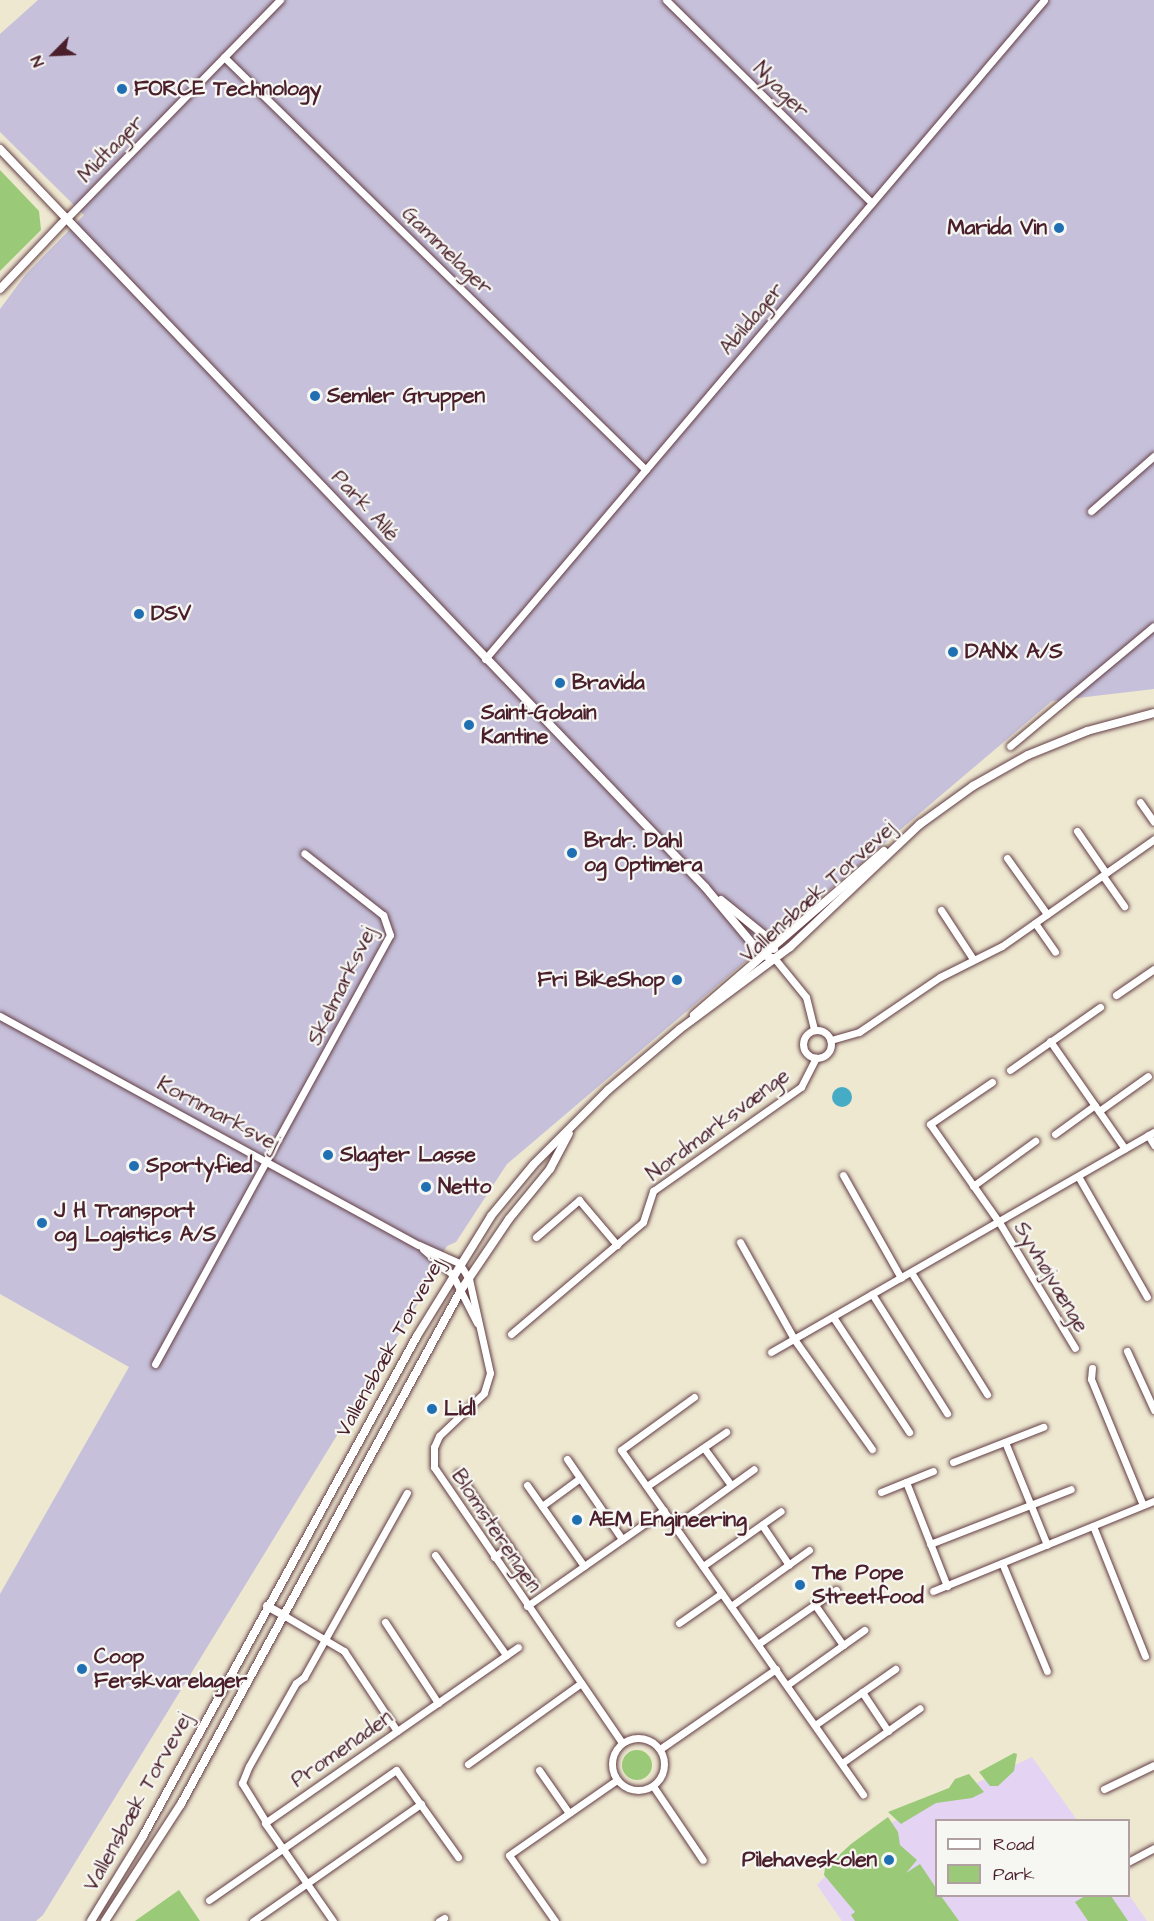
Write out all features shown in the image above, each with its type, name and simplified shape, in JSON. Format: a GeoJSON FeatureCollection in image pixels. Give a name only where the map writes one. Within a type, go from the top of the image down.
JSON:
{"type":"FeatureCollection","features":[{"type":"Feature","properties":{"kind":"street","name":"Midtager"},"geometry":{"type":"LineString","coordinates":[[67,218],[280,0]]}},
{"type":"Feature","properties":{"kind":"street","name":"Nyager"},"geometry":{"type":"LineString","coordinates":[[666,0],[872,203]]}},
{"type":"Feature","properties":{"kind":"street","name":"Abildager"},"geometry":{"type":"LineString","coordinates":[[485,659],[1044,0]]}},
{"type":"Feature","properties":{"kind":"street","name":"Gammelager"},"geometry":{"type":"LineString","coordinates":[[224,57],[646,470]]}},
{"type":"Feature","properties":{"kind":"street","name":"Park Allé"},"geometry":{"type":"LineString","coordinates":[[0,149],[705,887],[761,954]]}},
{"type":"Feature","properties":{"kind":"street"},"geometry":{"type":"LineString","coordinates":[[0,290],[67,218]]}},
{"type":"Feature","properties":{"kind":"street"},"geometry":{"type":"LineString","coordinates":[[1091,511],[1154,456]]}},
{"type":"Feature","properties":{"kind":"street"},"geometry":{"type":"LineString","coordinates":[[1010,746],[1154,626]]}},
{"type":"Feature","properties":{"kind":"street","name":"Vallensbæk Torvevej"},"geometry":{"type":"LineString","coordinates":[[91,1921],[143,1836],[267,1606],[452,1274],[513,1188],[608,1090],[680,1029],[761,954],[921,823],[973,786],[1028,755],[1087,731],[1154,713]]}},
{"type":"Feature","properties":{"kind":"street"},"geometry":{"type":"LineString","coordinates":[[1140,802],[1154,822]]}},
{"type":"Feature","properties":{"kind":"street","name":"Vallensbæk Torvevej"},"geometry":{"type":"LineString","coordinates":[[680,1029],[775,959],[921,823]]}},
{"type":"Feature","properties":{"kind":"street"},"geometry":{"type":"LineString","coordinates":[[1077,831],[1124,906]]}},
{"type":"Feature","properties":{"kind":"street"},"geometry":{"type":"LineString","coordinates":[[831,1040],[859,1032],[973,959],[1002,946],[1154,839]]}},
{"type":"Feature","properties":{"kind":"street","name":"Skelmarksvej"},"geometry":{"type":"LineString","coordinates":[[155,1364],[269,1160],[390,935],[383,915],[304,853]]}},
{"type":"Feature","properties":{"kind":"street"},"geometry":{"type":"LineString","coordinates":[[1007,858],[1047,914]]}},
{"type":"Feature","properties":{"kind":"street","name":"Park Allé"},"geometry":{"type":"LineString","coordinates":[[705,887],[773,944]]}},
{"type":"Feature","properties":{"kind":"street"},"geometry":{"type":"LineString","coordinates":[[941,910],[973,959]]}},
{"type":"Feature","properties":{"kind":"street"},"geometry":{"type":"LineString","coordinates":[[1035,923],[1055,952]]}},
{"type":"Feature","properties":{"kind":"street"},"geometry":{"type":"LineString","coordinates":[[773,944],[775,959]]}},
{"type":"Feature","properties":{"kind":"street"},"geometry":{"type":"LineString","coordinates":[[761,954],[775,959],[806,997],[814,1030]]}},
{"type":"Feature","properties":{"kind":"street"},"geometry":{"type":"LineString","coordinates":[[1116,995],[1154,969]]}},
{"type":"Feature","properties":{"kind":"street"},"geometry":{"type":"LineString","coordinates":[[1010,1070],[1100,1006]]}},
{"type":"Feature","properties":{"kind":"street","name":"Kornmarksvej"},"geometry":{"type":"LineString","coordinates":[[0,1016],[269,1160],[419,1245],[459,1263]]}},
{"type":"Feature","properties":{"kind":"street"},"geometry":{"type":"LineString","coordinates":[[814,1030],[823,1031],[831,1040],[829,1052],[816,1058],[807,1054],[803,1044],[806,1035],[814,1030]]}},
{"type":"Feature","properties":{"kind":"street"},"geometry":{"type":"LineString","coordinates":[[1050,1041],[1125,1149]]}},
{"type":"Feature","properties":{"kind":"street","name":"Nordmarksvænge"},"geometry":{"type":"LineString","coordinates":[[511,1334],[643,1222],[653,1191],[801,1087],[816,1058]]}},
{"type":"Feature","properties":{"kind":"street"},"geometry":{"type":"LineString","coordinates":[[1055,1134],[1148,1076]]}},
{"type":"Feature","properties":{"kind":"street","name":"Syvhøjvænge"},"geometry":{"type":"LineString","coordinates":[[992,1082],[930,1124],[999,1222],[1075,1348]]}},
{"type":"Feature","properties":{"kind":"street","name":"Vallensbæk Torvevej"},"geometry":{"type":"LineString","coordinates":[[105,1921],[172,1819],[285,1616],[461,1290],[509,1219],[550,1169],[573,1128]]}},
{"type":"Feature","properties":{"kind":"street","name":"Syvhøjvænge"},"geometry":{"type":"LineString","coordinates":[[771,1352],[1151,1134],[1154,1145]]}},
{"type":"Feature","properties":{"kind":"street"},"geometry":{"type":"LineString","coordinates":[[974,1186],[1035,1142]]}},
{"type":"Feature","properties":{"kind":"street"},"geometry":{"type":"LineString","coordinates":[[843,1175],[901,1278]]}},
{"type":"Feature","properties":{"kind":"street"},"geometry":{"type":"LineString","coordinates":[[1078,1176],[1147,1297]]}},
{"type":"Feature","properties":{"kind":"street"},"geometry":{"type":"LineString","coordinates":[[536,1237],[579,1200],[617,1245]]}},
{"type":"Feature","properties":{"kind":"street"},"geometry":{"type":"LineString","coordinates":[[740,1242],[794,1339],[872,1449]]}},
{"type":"Feature","properties":{"kind":"street","name":"Kornmarksvej"},"geometry":{"type":"LineString","coordinates":[[419,1245],[452,1274],[461,1290]]}},
{"type":"Feature","properties":{"kind":"street","name":"Blomsterengen"},"geometry":{"type":"LineString","coordinates":[[459,1263],[469,1279],[490,1367],[488,1382],[483,1393],[439,1436],[433,1460],[438,1475],[622,1743]]}},
{"type":"Feature","properties":{"kind":"street"},"geometry":{"type":"LineString","coordinates":[[911,1272],[987,1394]]}},
{"type":"Feature","properties":{"kind":"street","name":"Blomsterengen"},"geometry":{"type":"LineString","coordinates":[[461,1290],[481,1331]]}},
{"type":"Feature","properties":{"kind":"street"},"geometry":{"type":"LineString","coordinates":[[872,1294],[947,1413]]}},
{"type":"Feature","properties":{"kind":"street"},"geometry":{"type":"LineString","coordinates":[[833,1317],[909,1432]]}},
{"type":"Feature","properties":{"kind":"street"},"geometry":{"type":"LineString","coordinates":[[1127,1351],[1154,1410]]}},
{"type":"Feature","properties":{"kind":"street"},"geometry":{"type":"LineString","coordinates":[[1092,1368],[1091,1379],[1143,1505]]}},
{"type":"Feature","properties":{"kind":"street"},"geometry":{"type":"LineString","coordinates":[[694,1397],[621,1450],[863,1794]]}},
{"type":"Feature","properties":{"kind":"street"},"geometry":{"type":"LineString","coordinates":[[953,1462],[1043,1427]]}},
{"type":"Feature","properties":{"kind":"street"},"geometry":{"type":"LineString","coordinates":[[647,1486],[726,1432]]}},
{"type":"Feature","properties":{"kind":"street"},"geometry":{"type":"LineString","coordinates":[[1005,1442],[1047,1545]]}},
{"type":"Feature","properties":{"kind":"street"},"geometry":{"type":"LineString","coordinates":[[704,1448],[731,1485]]}},
{"type":"Feature","properties":{"kind":"street"},"geometry":{"type":"LineString","coordinates":[[567,1459],[622,1539]]}},
{"type":"Feature","properties":{"kind":"street"},"geometry":{"type":"LineString","coordinates":[[675,1526],[754,1469]]}},
{"type":"Feature","properties":{"kind":"street"},"geometry":{"type":"LineString","coordinates":[[881,1492],[933,1471]]}},
{"type":"Feature","properties":{"kind":"street"},"geometry":{"type":"LineString","coordinates":[[458,1473],[534,1582]]}},
{"type":"Feature","properties":{"kind":"street"},"geometry":{"type":"LineString","coordinates":[[542,1506],[580,1478]]}},
{"type":"Feature","properties":{"kind":"street"},"geometry":{"type":"LineString","coordinates":[[906,1482],[947,1586]]}},
{"type":"Feature","properties":{"kind":"street"},"geometry":{"type":"LineString","coordinates":[[527,1485],[584,1566]]}},
{"type":"Feature","properties":{"kind":"street"},"geometry":{"type":"LineString","coordinates":[[930,1544],[1071,1489]]}},
{"type":"Feature","properties":{"kind":"street"},"geometry":{"type":"LineString","coordinates":[[332,1921],[242,1783],[296,1683],[304,1677],[407,1493]]}},
{"type":"Feature","properties":{"kind":"street"},"geometry":{"type":"LineString","coordinates":[[933,1591],[1154,1501]]}},
{"type":"Feature","properties":{"kind":"street"},"geometry":{"type":"LineString","coordinates":[[527,1606],[664,1510]]}},
{"type":"Feature","properties":{"kind":"street"},"geometry":{"type":"LineString","coordinates":[[703,1566],[781,1511]]}},
{"type":"Feature","properties":{"kind":"street"},"geometry":{"type":"LineString","coordinates":[[762,1525],[789,1565]]}},
{"type":"Feature","properties":{"kind":"street"},"geometry":{"type":"LineString","coordinates":[[1093,1526],[1145,1656]]}},
{"type":"Feature","properties":{"kind":"street"},"geometry":{"type":"LineString","coordinates":[[494,1557],[509,1546]]}},
{"type":"Feature","properties":{"kind":"street"},"geometry":{"type":"LineString","coordinates":[[731,1606],[809,1551]]}},
{"type":"Feature","properties":{"kind":"street"},"geometry":{"type":"LineString","coordinates":[[435,1555],[506,1655]]}},
{"type":"Feature","properties":{"kind":"street"},"geometry":{"type":"LineString","coordinates":[[1002,1563],[1047,1671]]}},
{"type":"Feature","properties":{"kind":"street"},"geometry":{"type":"LineString","coordinates":[[758,1644],[836,1590]]}},
{"type":"Feature","properties":{"kind":"street"},"geometry":{"type":"LineString","coordinates":[[679,1623],[722,1593]]}},
{"type":"Feature","properties":{"kind":"street"},"geometry":{"type":"LineString","coordinates":[[815,1605],[843,1645]]}},
{"type":"Feature","properties":{"kind":"street"},"geometry":{"type":"LineString","coordinates":[[267,1606],[344,1652],[397,1731]]}},
{"type":"Feature","properties":{"kind":"street"},"geometry":{"type":"LineString","coordinates":[[385,1622],[438,1703]]}},
{"type":"Feature","properties":{"kind":"street"},"geometry":{"type":"LineString","coordinates":[[787,1685],[864,1630]]}},
{"type":"Feature","properties":{"kind":"street","name":"Promenaden"},"geometry":{"type":"LineString","coordinates":[[266,1822],[518,1647]]}},
{"type":"Feature","properties":{"kind":"street"},"geometry":{"type":"LineString","coordinates":[[660,1749],[776,1669]]}},
{"type":"Feature","properties":{"kind":"street"},"geometry":{"type":"LineString","coordinates":[[815,1725],[895,1669]]}},
{"type":"Feature","properties":{"kind":"street"},"geometry":{"type":"LineString","coordinates":[[468,1764],[581,1683]]}},
{"type":"Feature","properties":{"kind":"street"},"geometry":{"type":"LineString","coordinates":[[862,1692],[888,1731]]}},
{"type":"Feature","properties":{"kind":"street"},"geometry":{"type":"LineString","coordinates":[[842,1763],[920,1708]]}},
{"type":"Feature","properties":{"kind":"street"},"geometry":{"type":"LineString","coordinates":[[644,1739],[660,1749],[664,1769],[653,1786],[635,1790],[617,1780],[612,1762],[622,1743],[644,1739]]}},
{"type":"Feature","properties":{"kind":"street"},"geometry":{"type":"LineString","coordinates":[[1104,1789],[1154,1765]]}},
{"type":"Feature","properties":{"kind":"street"},"geometry":{"type":"LineString","coordinates":[[539,1770],[569,1813]]}},
{"type":"Feature","properties":{"kind":"street"},"geometry":{"type":"LineString","coordinates":[[209,1900],[394,1771],[421,1804],[458,1857]]}},
{"type":"Feature","properties":{"kind":"street"},"geometry":{"type":"LineString","coordinates":[[555,1921],[509,1855],[617,1780]]}},
{"type":"Feature","properties":{"kind":"street"},"geometry":{"type":"LineString","coordinates":[[653,1786],[703,1860]]}},
{"type":"Feature","properties":{"kind":"street"},"geometry":{"type":"LineString","coordinates":[[253,1921],[421,1804]]}},
{"type":"Feature","properties":{"kind":"street"},"geometry":{"type":"LineString","coordinates":[[1130,1861],[1154,1848]]}},
{"type":"Feature","properties":{"kind":"shaded area"},"geometry":{"type":"Polygon","coordinates":[[[38,0],[1154,0],[1154,689],[1052,701],[507,1164],[456,1242],[447,1246],[433,1269],[434,1277],[43,1915],[36,1921],[0,1921],[0,1594],[129,1367],[0,1294],[0,309],[26,274],[84,215],[0,132],[0,34],[38,0]]]}},
{"type":"Feature","properties":{"kind":"shaded area","name":"Pilehaveskolen"},"geometry":{"type":"Polygon","coordinates":[[[1032,1757],[1076,1819],[935,1819],[935,1897],[1130,1896],[1147,1921],[842,1921],[817,1885],[865,1835],[1032,1757]]]}},
{"type":"Feature","properties":{"kind":"green space"},"geometry":{"type":"Polygon","coordinates":[[[0,170],[39,211],[41,230],[0,271],[0,170]]]}},
{"type":"Feature","properties":{"kind":"green space"},"geometry":{"type":"Polygon","coordinates":[[[637,1750],[648,1754],[652,1765],[648,1776],[637,1780],[626,1776],[622,1765],[626,1754],[637,1750]]]}},
{"type":"Feature","properties":{"kind":"green space"},"geometry":{"type":"Polygon","coordinates":[[[1014,1753],[1017,1754],[1014,1771],[998,1786],[990,1786],[979,1772],[1014,1753]]]}},
{"type":"Feature","properties":{"kind":"green space"},"geometry":{"type":"Polygon","coordinates":[[[969,1774],[984,1792],[972,1798],[936,1803],[901,1824],[888,1812],[949,1788],[955,1779],[969,1774]]]}},
{"type":"Feature","properties":{"kind":"green space"},"geometry":{"type":"Polygon","coordinates":[[[888,1817],[898,1832],[900,1845],[917,1860],[906,1873],[920,1864],[935,1886],[935,1897],[942,1897],[959,1921],[855,1921],[851,1915],[855,1912],[824,1875],[825,1868],[851,1844],[888,1817]]]}},
{"type":"Feature","properties":{"kind":"green space"},"geometry":{"type":"Polygon","coordinates":[[[179,1890],[200,1921],[135,1921],[179,1890]]]}},
{"type":"Feature","properties":{"kind":"green space"},"geometry":{"type":"Polygon","coordinates":[[[1083,1897],[1112,1897],[1128,1921],[1088,1921],[1075,1902],[1083,1897]]]}},
{"type":"Feature","properties":{"kind":"water"},"geometry":{"type":"Polygon","coordinates":[[[838,1087],[846,1087],[852,1093],[852,1101],[846,1107],[838,1107],[832,1101],[832,1093],[838,1087]]]}},
{"type":"Feature","properties":{"kind":"place","name":"FORCE Technology"},"geometry":{"type":"Point","coordinates":[122,89]}},
{"type":"Feature","properties":{"kind":"place","name":"Marida Vin"},"geometry":{"type":"Point","coordinates":[1059,228]}},
{"type":"Feature","properties":{"kind":"place","name":"Semler Gruppen"},"geometry":{"type":"Point","coordinates":[315,396]}},
{"type":"Feature","properties":{"kind":"place","name":"DSV"},"geometry":{"type":"Point","coordinates":[139,614]}},
{"type":"Feature","properties":{"kind":"place","name":"DANX A/S"},"geometry":{"type":"Point","coordinates":[953,652]}},
{"type":"Feature","properties":{"kind":"place","name":"Bravida"},"geometry":{"type":"Point","coordinates":[560,683]}},
{"type":"Feature","properties":{"kind":"place","name":"Saint-Gobain Kantine"},"geometry":{"type":"Point","coordinates":[469,725]}},
{"type":"Feature","properties":{"kind":"place","name":"Brdr. Dahl og Optimera"},"geometry":{"type":"Point","coordinates":[572,853]}},
{"type":"Feature","properties":{"kind":"place","name":"Fri BikeShop"},"geometry":{"type":"Point","coordinates":[677,980]}},
{"type":"Feature","properties":{"kind":"place","name":"Slagter Lasse"},"geometry":{"type":"Point","coordinates":[328,1155]}},
{"type":"Feature","properties":{"kind":"place","name":"Sportyfied"},"geometry":{"type":"Point","coordinates":[134,1166]}},
{"type":"Feature","properties":{"kind":"place","name":"Netto"},"geometry":{"type":"Point","coordinates":[426,1187]}},
{"type":"Feature","properties":{"kind":"place","name":"J H Transport og Logistics A/S"},"geometry":{"type":"Point","coordinates":[42,1223]}},
{"type":"Feature","properties":{"kind":"place","name":"Lidl"},"geometry":{"type":"Point","coordinates":[432,1409]}},
{"type":"Feature","properties":{"kind":"place","name":"AEM Engineering"},"geometry":{"type":"Point","coordinates":[577,1520]}},
{"type":"Feature","properties":{"kind":"place","name":"The Pope Streetfood"},"geometry":{"type":"Point","coordinates":[800,1585]}},
{"type":"Feature","properties":{"kind":"place","name":"Coop Ferskvarelager"},"geometry":{"type":"Point","coordinates":[82,1669]}},
{"type":"Feature","properties":{"kind":"place","name":"Pilehaveskolen"},"geometry":{"type":"Point","coordinates":[889,1860]}}]}
